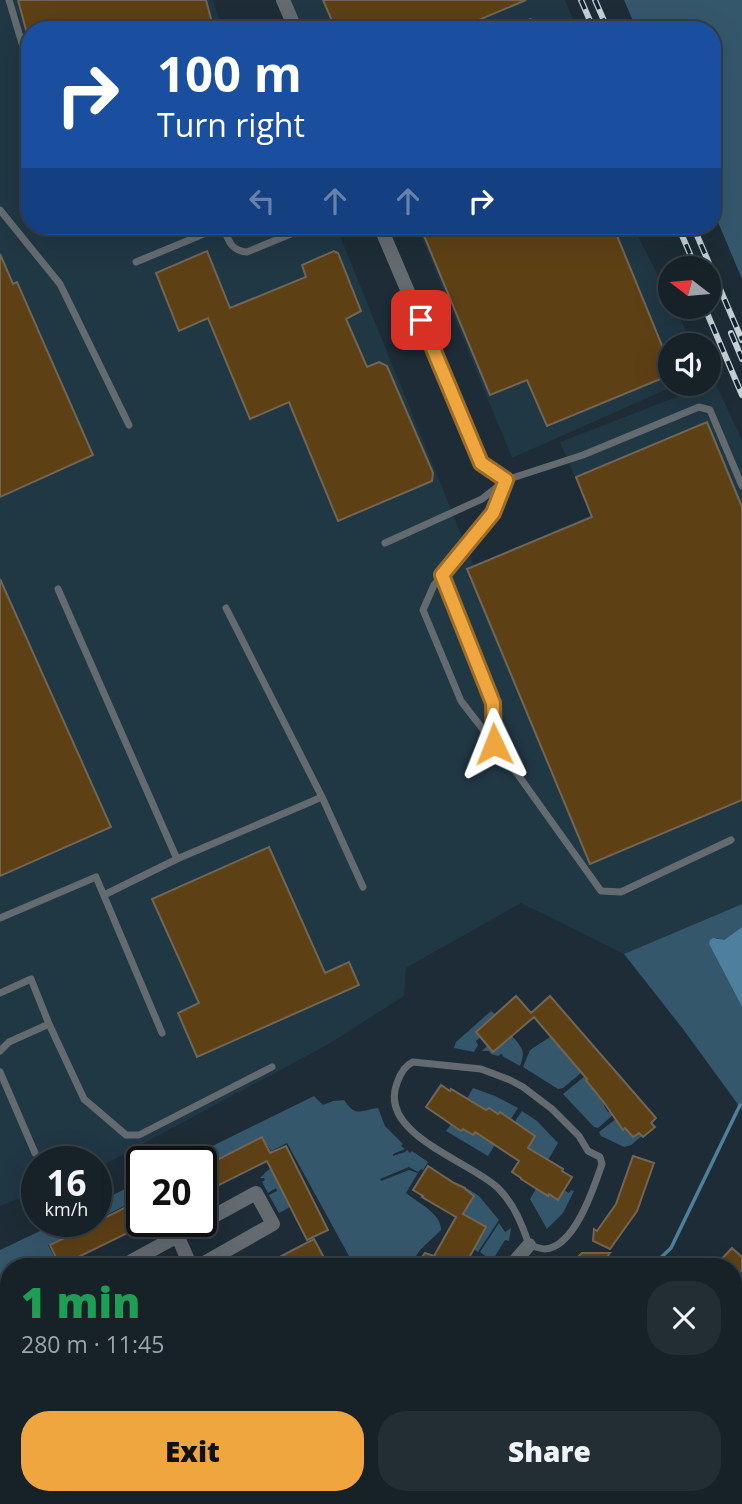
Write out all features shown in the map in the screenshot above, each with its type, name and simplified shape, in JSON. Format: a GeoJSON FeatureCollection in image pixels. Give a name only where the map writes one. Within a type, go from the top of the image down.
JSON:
{"type":"FeatureCollection","features":[{"type":"Feature","properties":{"kind":"street"},"geometry":{"type":"LineString","coordinates":[[283,0],[292,21]]}},
{"type":"Feature","properties":{"kind":"street"},"geometry":{"type":"LineString","coordinates":[[384,235],[481,463],[506,480]]}},
{"type":"Feature","properties":{"kind":"street"},"geometry":{"type":"LineString","coordinates":[[213,1258],[273,1224],[256,1193],[217,1215]]}},
{"type":"Feature","properties":{"kind":"street"},"geometry":{"type":"LineString","coordinates":[[138,1258],[178,1237],[187,1258]]}},
{"type":"Feature","properties":{"kind":"street"},"geometry":{"type":"LineString","coordinates":[[518,1258],[529,1245]]}},
{"type":"Feature","properties":{"kind":"lane"},"geometry":{"type":"LineString","coordinates":[[9,0],[21,41]]}},
{"type":"Feature","properties":{"kind":"lane"},"geometry":{"type":"LineString","coordinates":[[0,210],[60,284],[129,425]]}},
{"type":"Feature","properties":{"kind":"lane"},"geometry":{"type":"LineString","coordinates":[[136,262],[201,235]]}},
{"type":"Feature","properties":{"kind":"lane"},"geometry":{"type":"LineString","coordinates":[[226,235],[234,249],[247,252],[288,235]]}},
{"type":"Feature","properties":{"kind":"lane"},"geometry":{"type":"LineString","coordinates":[[385,543],[482,499],[506,480],[583,455],[699,407],[710,410],[742,486]]}},
{"type":"Feature","properties":{"kind":"lane"},"geometry":{"type":"LineString","coordinates":[[506,480],[493,513],[434,585],[423,610],[461,701],[601,891],[621,892],[731,840]]}},
{"type":"Feature","properties":{"kind":"lane"},"geometry":{"type":"LineString","coordinates":[[442,575],[493,703],[494,744]]}},
{"type":"Feature","properties":{"kind":"lane"},"geometry":{"type":"LineString","coordinates":[[58,589],[177,859]]}},
{"type":"Feature","properties":{"kind":"lane"},"geometry":{"type":"LineString","coordinates":[[226,608],[322,797],[363,887]]}},
{"type":"Feature","properties":{"kind":"lane"},"geometry":{"type":"LineString","coordinates":[[104,895],[177,859],[322,797]]}},
{"type":"Feature","properties":{"kind":"lane"},"geometry":{"type":"LineString","coordinates":[[0,918],[96,877],[162,1033]]}},
{"type":"Feature","properties":{"kind":"lane"},"geometry":{"type":"LineString","coordinates":[[0,993],[31,979],[84,1099],[126,1135],[139,1135],[272,1067]]}},
{"type":"Feature","properties":{"kind":"lane"},"geometry":{"type":"LineString","coordinates":[[0,1051],[9,1042],[49,1024]]}},
{"type":"Feature","properties":{"kind":"lane"},"geometry":{"type":"LineString","coordinates":[[418,1062],[463,1066],[481,1069],[510,1080],[552,1109],[579,1136],[588,1151],[600,1157],[602,1164],[591,1197],[572,1230],[548,1249],[529,1245],[515,1211],[498,1188],[441,1152],[403,1123],[394,1096],[407,1065],[418,1062]]}},
{"type":"Feature","properties":{"kind":"lane"},"geometry":{"type":"LineString","coordinates":[[0,1072],[32,1146]]}},
{"type":"Feature","properties":{"kind":"shaded area"},"geometry":{"type":"Polygon","coordinates":[[[0,0],[213,0],[220,21],[21,21],[21,235],[340,235],[474,566],[591,515],[560,442],[679,396],[721,395],[742,440],[742,904],[624,954],[521,903],[406,968],[404,996],[327,1045],[139,1146],[126,1146],[126,1153],[112,1160],[112,1146],[21,1146],[21,1197],[0,1206],[0,0]]]}},
{"type":"Feature","properties":{"kind":"shaded area"},"geometry":{"type":"Polygon","coordinates":[[[285,0],[565,0],[573,21],[294,21],[285,0]]]}},
{"type":"Feature","properties":{"kind":"shaded area"},"geometry":{"type":"Polygon","coordinates":[[[624,0],[742,0],[742,279],[721,229],[721,21],[633,21],[624,0]]]}},
{"type":"Feature","properties":{"kind":"shaded area"},"geometry":{"type":"Polygon","coordinates":[[[421,235],[638,235],[658,276],[658,319],[680,319],[687,333],[658,333],[658,393],[512,458],[421,235]]]}},
{"type":"Feature","properties":{"kind":"shaded area"},"geometry":{"type":"Polygon","coordinates":[[[742,904],[742,927],[724,940],[717,938],[709,944],[742,1007],[742,1110],[624,954],[742,904]]]}},
{"type":"Feature","properties":{"kind":"shaded area"},"geometry":{"type":"Polygon","coordinates":[[[742,927],[742,1007],[709,944],[713,938],[724,940],[742,927]]]}},
{"type":"Feature","properties":{"kind":"shaded area"},"geometry":{"type":"Polygon","coordinates":[[[491,1011],[495,1014],[476,1031],[481,1037],[476,1041],[478,1045],[474,1052],[454,1048],[456,1042],[491,1011]]]}},
{"type":"Feature","properties":{"kind":"shaded area"},"geometry":{"type":"Polygon","coordinates":[[[512,1036],[522,1050],[520,1066],[501,1054],[498,1056],[482,1051],[488,1045],[493,1051],[512,1036]]]}},
{"type":"Feature","properties":{"kind":"shaded area"},"geometry":{"type":"Polygon","coordinates":[[[550,1037],[582,1072],[563,1088],[558,1089],[523,1067],[530,1050],[550,1037]]]}},
{"type":"Feature","properties":{"kind":"shaded area"},"geometry":{"type":"Polygon","coordinates":[[[585,1076],[586,1081],[600,1093],[598,1096],[608,1112],[614,1114],[598,1128],[563,1094],[585,1076]]]}},
{"type":"Feature","properties":{"kind":"shaded area"},"geometry":{"type":"Polygon","coordinates":[[[473,1088],[518,1108],[510,1120],[489,1108],[484,1111],[477,1104],[466,1100],[473,1088]]]}},
{"type":"Feature","properties":{"kind":"shaded area"},"geometry":{"type":"Polygon","coordinates":[[[314,1096],[323,1105],[344,1100],[355,1111],[378,1108],[385,1126],[405,1149],[393,1156],[407,1150],[428,1162],[423,1170],[418,1172],[409,1167],[380,1179],[381,1181],[409,1170],[418,1173],[406,1193],[438,1219],[441,1230],[414,1258],[346,1258],[349,1256],[287,1143],[271,1151],[262,1137],[217,1159],[217,1146],[212,1146],[314,1096]]]}},
{"type":"Feature","properties":{"kind":"shaded area"},"geometry":{"type":"Polygon","coordinates":[[[522,1111],[537,1121],[558,1143],[547,1162],[527,1150],[525,1128],[514,1123],[522,1111]]]}},
{"type":"Feature","properties":{"kind":"shaded area"},"geometry":{"type":"Polygon","coordinates":[[[617,1118],[622,1129],[625,1128],[632,1137],[639,1132],[642,1136],[624,1147],[601,1136],[599,1132],[617,1118]]]}},
{"type":"Feature","properties":{"kind":"shaded area"},"geometry":{"type":"Polygon","coordinates":[[[452,1123],[461,1131],[463,1129],[473,1135],[476,1131],[491,1143],[496,1143],[488,1156],[446,1131],[452,1123]]]}},
{"type":"Feature","properties":{"kind":"shaded area"},"geometry":{"type":"Polygon","coordinates":[[[271,1168],[290,1207],[279,1213],[269,1195],[277,1191],[276,1188],[268,1193],[262,1182],[264,1178],[260,1178],[271,1168]]]}},
{"type":"Feature","properties":{"kind":"shaded area"},"geometry":{"type":"Polygon","coordinates":[[[465,1187],[479,1196],[499,1220],[478,1252],[472,1248],[485,1227],[463,1214],[474,1196],[465,1187]]]}},
{"type":"Feature","properties":{"kind":"shaded area"},"geometry":{"type":"Polygon","coordinates":[[[537,1187],[547,1196],[549,1194],[558,1200],[564,1190],[569,1193],[574,1191],[563,1213],[547,1229],[530,1199],[537,1187]]]}},
{"type":"Feature","properties":{"kind":"shaded area"},"geometry":{"type":"Polygon","coordinates":[[[126,1189],[126,1205],[112,1212],[112,1195],[126,1189]]]}},
{"type":"Feature","properties":{"kind":"shaded area"},"geometry":{"type":"Polygon","coordinates":[[[499,1223],[505,1232],[511,1228],[509,1241],[505,1240],[494,1258],[488,1258],[480,1252],[499,1223]]]}},
{"type":"Feature","properties":{"kind":"shaded area"},"geometry":{"type":"Polygon","coordinates":[[[27,1237],[64,1237],[48,1245],[55,1258],[0,1258],[0,1250],[27,1237]]]}},
{"type":"Feature","properties":{"kind":"building"},"geometry":{"type":"Polygon","coordinates":[[[18,0],[206,0],[212,21],[24,21],[18,0]]]}},
{"type":"Feature","properties":{"kind":"building"},"geometry":{"type":"Polygon","coordinates":[[[323,0],[526,0],[476,21],[332,21],[323,0]]]}},
{"type":"Feature","properties":{"kind":"building"},"geometry":{"type":"Polygon","coordinates":[[[424,235],[617,235],[658,336],[658,380],[547,426],[527,380],[490,395],[424,235]]]}},
{"type":"Feature","properties":{"kind":"building"},"geometry":{"type":"Polygon","coordinates":[[[207,251],[230,308],[306,277],[302,265],[334,251],[338,253],[361,311],[346,319],[367,367],[379,362],[387,366],[433,473],[432,481],[338,521],[289,402],[250,419],[208,318],[179,331],[156,273],[207,251]]]}},
{"type":"Feature","properties":{"kind":"building"},"geometry":{"type":"Polygon","coordinates":[[[0,254],[13,284],[17,282],[93,455],[0,497],[0,254]]]}},
{"type":"Feature","properties":{"kind":"building"},"geometry":{"type":"Polygon","coordinates":[[[707,422],[742,507],[742,800],[590,864],[467,569],[592,517],[576,477],[707,422]]]}},
{"type":"Feature","properties":{"kind":"building"},"geometry":{"type":"Polygon","coordinates":[[[0,579],[111,827],[0,876],[0,579]]]}},
{"type":"Feature","properties":{"kind":"building"},"geometry":{"type":"Polygon","coordinates":[[[269,847],[325,973],[349,962],[359,985],[197,1057],[178,1013],[199,1003],[152,899],[269,847]]]}},
{"type":"Feature","properties":{"kind":"building"},"geometry":{"type":"Polygon","coordinates":[[[516,996],[531,1013],[550,996],[656,1118],[651,1123],[655,1127],[643,1137],[639,1133],[633,1137],[625,1128],[623,1130],[587,1079],[534,1017],[493,1052],[476,1032],[516,996]]]}},
{"type":"Feature","properties":{"kind":"building"},"geometry":{"type":"Polygon","coordinates":[[[441,1085],[486,1110],[489,1108],[498,1114],[500,1112],[535,1136],[528,1148],[572,1177],[558,1200],[512,1172],[519,1161],[475,1132],[473,1135],[463,1129],[461,1131],[426,1107],[441,1085]]]}},
{"type":"Feature","properties":{"kind":"building"},"geometry":{"type":"Polygon","coordinates":[[[262,1137],[270,1153],[286,1146],[328,1230],[307,1240],[267,1161],[217,1186],[217,1160],[262,1137]]]}},
{"type":"Feature","properties":{"kind":"building"},"geometry":{"type":"Polygon","coordinates":[[[633,1156],[654,1163],[637,1211],[610,1249],[593,1241],[594,1229],[597,1231],[616,1204],[633,1156]]]}},
{"type":"Feature","properties":{"kind":"building"},"geometry":{"type":"Polygon","coordinates":[[[428,1166],[474,1196],[463,1214],[486,1227],[469,1258],[421,1258],[425,1253],[434,1256],[456,1217],[413,1190],[428,1166]]]}},
{"type":"Feature","properties":{"kind":"building"},"geometry":{"type":"Polygon","coordinates":[[[126,1207],[126,1234],[76,1258],[56,1258],[50,1245],[66,1237],[112,1237],[112,1214],[126,1207]]]}},
{"type":"Feature","properties":{"kind":"building"},"geometry":{"type":"Polygon","coordinates":[[[314,1239],[324,1258],[278,1258],[314,1239]]]}},
{"type":"Feature","properties":{"kind":"building"},"geometry":{"type":"Polygon","coordinates":[[[732,1248],[742,1257],[742,1258],[723,1258],[732,1248]]]}},
{"type":"Feature","properties":{"kind":"building"},"geometry":{"type":"Polygon","coordinates":[[[582,1253],[610,1253],[606,1258],[577,1258],[582,1253]]]}},
{"type":"Feature","properties":{"kind":"waterway"},"geometry":{"type":"LineString","coordinates":[[660,1258],[671,1248],[740,1105]]}},
{"type":"Feature","properties":{"kind":"railway"},"geometry":{"type":"LineString","coordinates":[[581,0],[590,21]]}},
{"type":"Feature","properties":{"kind":"railway"},"geometry":{"type":"LineString","coordinates":[[595,0],[604,21]]}},
{"type":"Feature","properties":{"kind":"railway"},"geometry":{"type":"LineString","coordinates":[[682,235],[691,256]]}},
{"type":"Feature","properties":{"kind":"railway"},"geometry":{"type":"LineString","coordinates":[[697,235],[742,340]]}},
{"type":"Feature","properties":{"kind":"railway"},"geometry":{"type":"LineString","coordinates":[[710,319],[742,395]]}},
{"type":"Feature","properties":{"kind":"railway"},"geometry":{"type":"LineString","coordinates":[[731,333],[742,359]]}},
{"type":"Feature","properties":{"kind":"route"},"geometry":{"type":"LineString","coordinates":[[421,320],[481,463],[506,480],[493,513],[442,575],[493,703],[494,744]]}}]}
